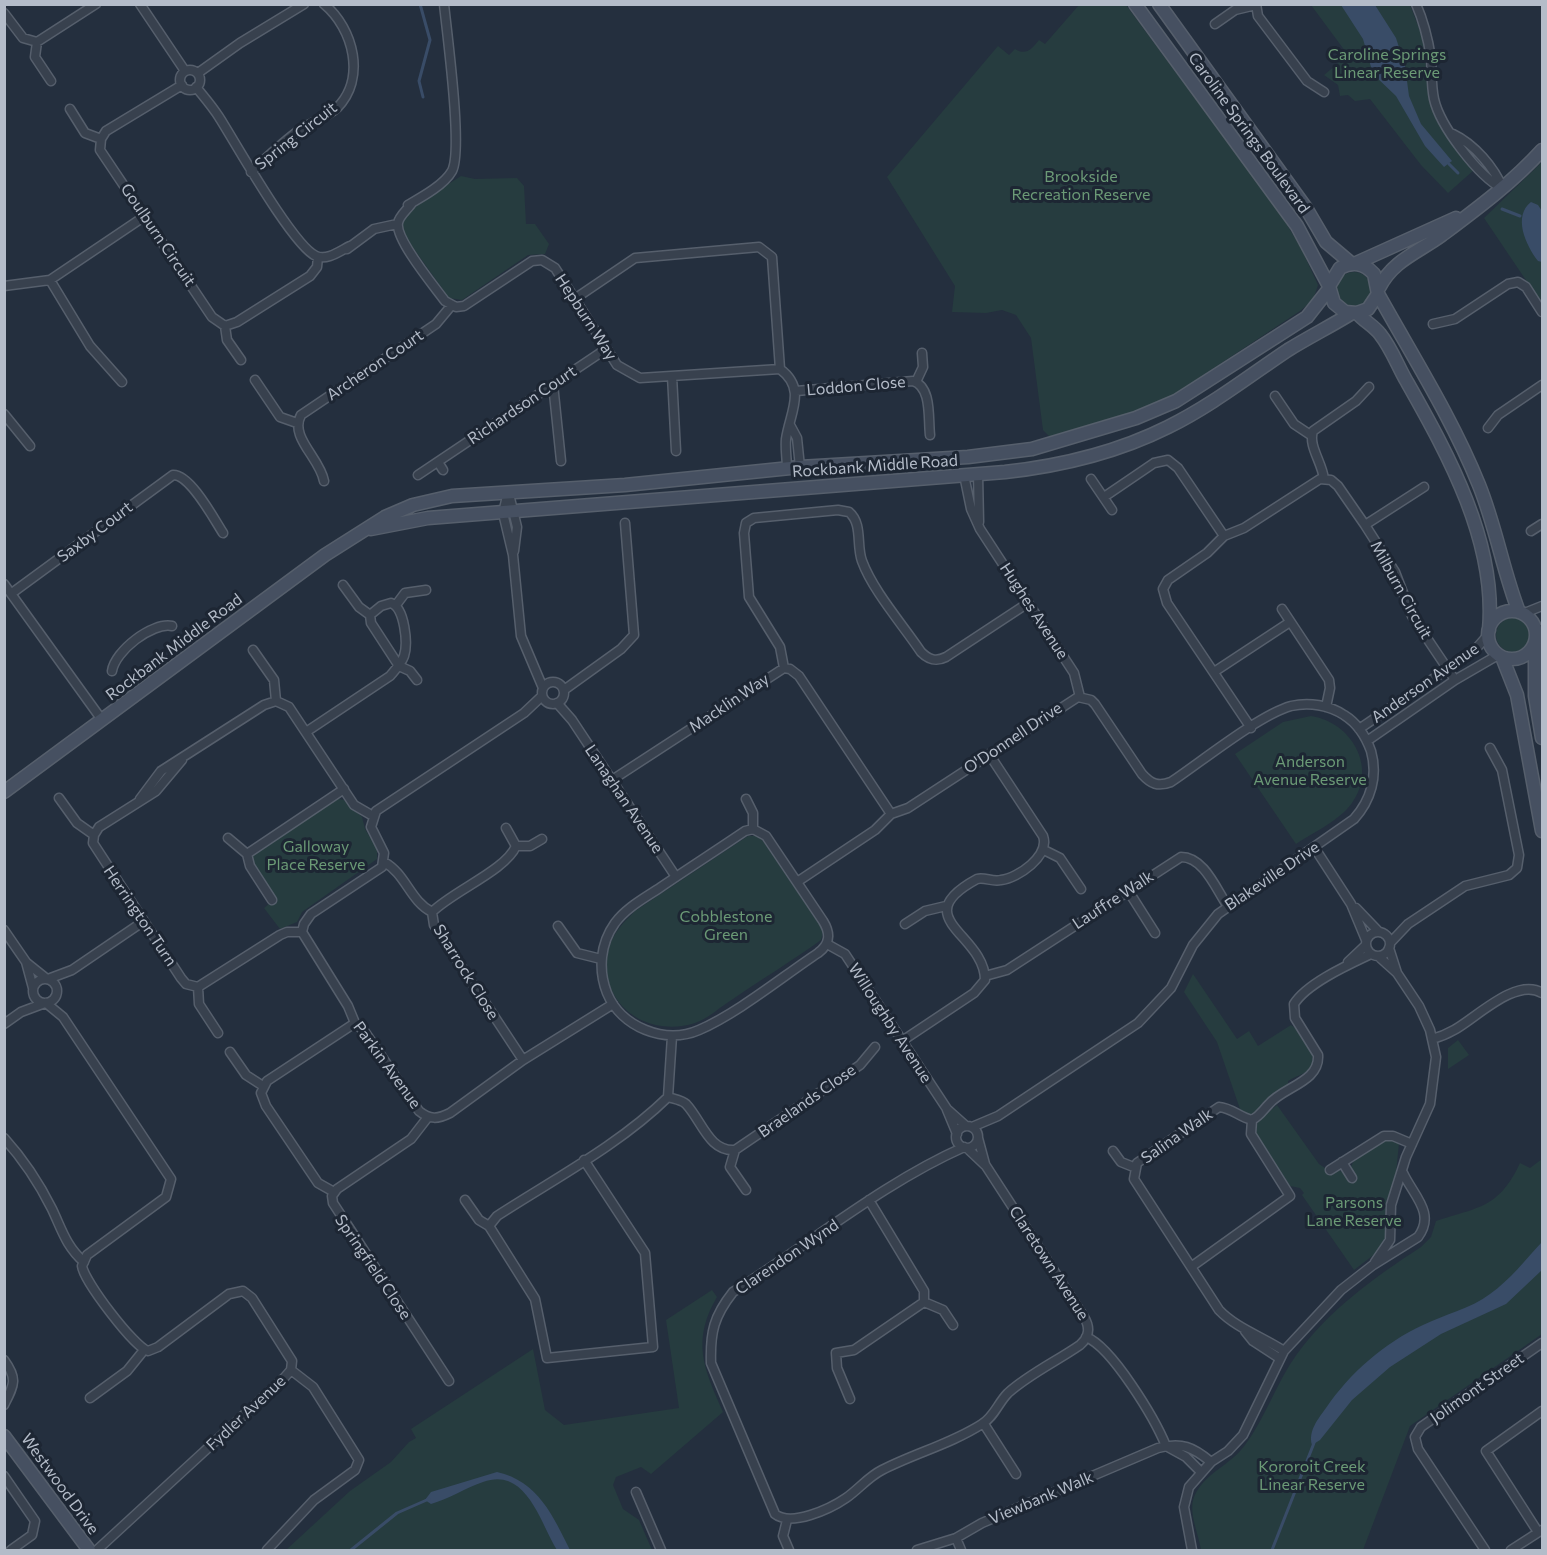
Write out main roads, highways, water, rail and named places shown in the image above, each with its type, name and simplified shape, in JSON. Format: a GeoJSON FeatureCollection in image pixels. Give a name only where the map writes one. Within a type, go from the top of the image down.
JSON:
{"type":"FeatureCollection","features":[{"type":"Feature","properties":{"kind":"water"},"geometry":{"type":"Polygon","coordinates":[[[1341,5],[1375,5],[1396,38],[1405,66],[1409,96],[1421,124],[1452,161],[1444,167],[1425,146],[1396,96],[1373,74],[1363,39],[1341,5]]]}},
{"type":"Feature","properties":{"kind":"water"},"geometry":{"type":"Polygon","coordinates":[[[1531,202],[1538,205],[1542,211],[1542,262],[1538,261],[1533,254],[1523,230],[1523,215],[1531,202]]]}},
{"type":"Feature","properties":{"kind":"water"},"geometry":{"type":"Polygon","coordinates":[[[1542,1242],[1542,1270],[1506,1304],[1441,1334],[1390,1367],[1352,1400],[1320,1440],[1312,1445],[1311,1435],[1320,1416],[1335,1395],[1369,1360],[1409,1332],[1474,1304],[1490,1294],[1511,1276],[1542,1242]]]}},
{"type":"Feature","properties":{"kind":"water"},"geometry":{"type":"Polygon","coordinates":[[[497,1472],[523,1483],[534,1492],[550,1513],[570,1550],[557,1550],[530,1500],[521,1489],[510,1482],[498,1479],[483,1482],[431,1504],[425,1500],[431,1492],[497,1472]]]}},
{"type":"Feature","properties":{"kind":"waterway"},"geometry":{"type":"LineString","coordinates":[[420,4],[430,40],[419,81],[423,97]]}},
{"type":"Feature","properties":{"kind":"waterway"},"geometry":{"type":"LineString","coordinates":[[1449,164],[1458,173]]}},
{"type":"Feature","properties":{"kind":"waterway"},"geometry":{"type":"LineString","coordinates":[[1502,209],[1520,216]]}},
{"type":"Feature","properties":{"kind":"waterway"},"geometry":{"type":"LineString","coordinates":[[1272,1550],[1314,1443]]}},
{"type":"Feature","properties":{"kind":"waterway"},"geometry":{"type":"LineString","coordinates":[[351,1550],[397,1513],[429,1499]]}},
{"type":"Feature","properties":{"kind":"park label","name":"Caroline Springs Linear Reserve"},"geometry":{"type":"Point","coordinates":[1387,64]}},
{"type":"Feature","properties":{"kind":"park label","name":"Brookside Recreation Reserve"},"geometry":{"type":"Point","coordinates":[1081,186]}},
{"type":"Feature","properties":{"kind":"park label","name":"Anderson Avenue Reserve"},"geometry":{"type":"Point","coordinates":[1310,771]}},
{"type":"Feature","properties":{"kind":"park label","name":"Galloway Place Reserve"},"geometry":{"type":"Point","coordinates":[316,856]}},
{"type":"Feature","properties":{"kind":"park label","name":"Cobblestone Green"},"geometry":{"type":"Point","coordinates":[726,926]}},
{"type":"Feature","properties":{"kind":"park label","name":"Parsons Lane Reserve"},"geometry":{"type":"Point","coordinates":[1354,1212]}},
{"type":"Feature","properties":{"kind":"park label","name":"Kororoit Creek Linear Reserve"},"geometry":{"type":"Point","coordinates":[1312,1476]}}]}
